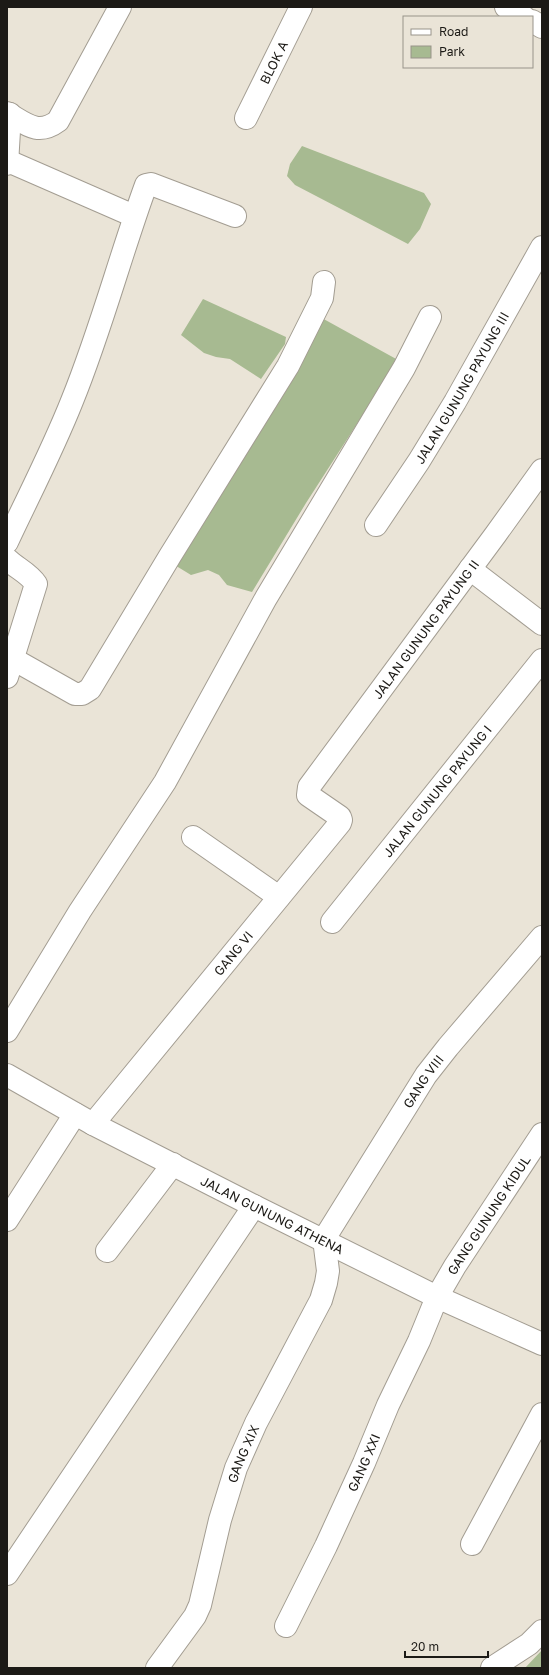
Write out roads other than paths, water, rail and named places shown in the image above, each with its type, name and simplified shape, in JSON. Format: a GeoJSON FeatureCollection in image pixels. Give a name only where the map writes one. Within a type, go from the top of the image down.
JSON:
{"type":"FeatureCollection","features":[{"type":"Feature","properties":{"kind":"street"},"geometry":{"type":"LineString","coordinates":[[120,7],[58,121],[47,128],[39,130],[8,114],[8,162],[134,216]]}},
{"type":"Feature","properties":{"kind":"street","name":"BLOK A"},"geometry":{"type":"LineString","coordinates":[[246,118],[301,7]]}},
{"type":"Feature","properties":{"kind":"street"},"geometry":{"type":"LineString","coordinates":[[506,7],[522,16]]}},
{"type":"Feature","properties":{"kind":"street"},"geometry":{"type":"LineString","coordinates":[[533,22],[542,26]]}},
{"type":"Feature","properties":{"kind":"street"},"geometry":{"type":"LineString","coordinates":[[7,542],[72,401],[108,302],[134,216],[146,185],[149,184],[235,216]]}},
{"type":"Feature","properties":{"kind":"street","name":"JALAN GUNUNG PAYUNG III"},"geometry":{"type":"LineString","coordinates":[[376,525],[419,461],[455,402],[542,246]]}},
{"type":"Feature","properties":{"kind":"street"},"geometry":{"type":"LineString","coordinates":[[7,559],[36,584],[10,668],[75,694],[82,694],[90,689],[170,556],[288,366],[322,298],[324,282]]}},
{"type":"Feature","properties":{"kind":"street"},"geometry":{"type":"LineString","coordinates":[[7,1031],[80,911],[165,782],[266,598],[404,368],[430,317]]}},
{"type":"Feature","properties":{"kind":"street","name":"JALAN GUNUNG PAYUNG II"},"geometry":{"type":"LineString","coordinates":[[309,787],[542,470]]}},
{"type":"Feature","properties":{"kind":"street"},"geometry":{"type":"LineString","coordinates":[[470,569],[542,624]]}},
{"type":"Feature","properties":{"kind":"street","name":"JALAN GUNUNG PAYUNG I"},"geometry":{"type":"LineString","coordinates":[[332,922],[542,660]]}},
{"type":"Feature","properties":{"kind":"street","name":"GANG VI"},"geometry":{"type":"LineString","coordinates":[[7,1220],[84,1119],[279,897],[340,823],[340,817],[308,795],[309,787]]}},
{"type":"Feature","properties":{"kind":"street"},"geometry":{"type":"LineString","coordinates":[[194,837],[279,897]]}},
{"type":"Feature","properties":{"kind":"street","name":"GANG VIII"},"geometry":{"type":"LineString","coordinates":[[324,1239],[426,1075],[542,937]]}},
{"type":"Feature","properties":{"kind":"street","name":"JALAN GUNUNG ATHENA"},"geometry":{"type":"LineString","coordinates":[[7,1075],[84,1119],[254,1206],[324,1239],[437,1297],[542,1344]]}},
{"type":"Feature","properties":{"kind":"street","name":"GANG GUNUNG KIDUL"},"geometry":{"type":"LineString","coordinates":[[437,1297],[455,1266],[542,1134]]}},
{"type":"Feature","properties":{"kind":"street"},"geometry":{"type":"LineString","coordinates":[[106,1251],[173,1164]]}},
{"type":"Feature","properties":{"kind":"street"},"geometry":{"type":"LineString","coordinates":[[7,1574],[254,1206]]}},
{"type":"Feature","properties":{"kind":"street","name":"GANG XIX"},"geometry":{"type":"LineString","coordinates":[[156,1668],[194,1616],[200,1605],[220,1520],[236,1468],[256,1423],[321,1300],[328,1271],[324,1239]]}},
{"type":"Feature","properties":{"kind":"street","name":"GANG XXI"},"geometry":{"type":"LineString","coordinates":[[286,1626],[326,1546],[364,1463],[388,1405],[419,1341],[437,1297]]}},
{"type":"Feature","properties":{"kind":"street"},"geometry":{"type":"LineString","coordinates":[[472,1544],[542,1414]]}},
{"type":"Feature","properties":{"kind":"street"},"geometry":{"type":"LineString","coordinates":[[492,1668],[538,1643]]}}]}
